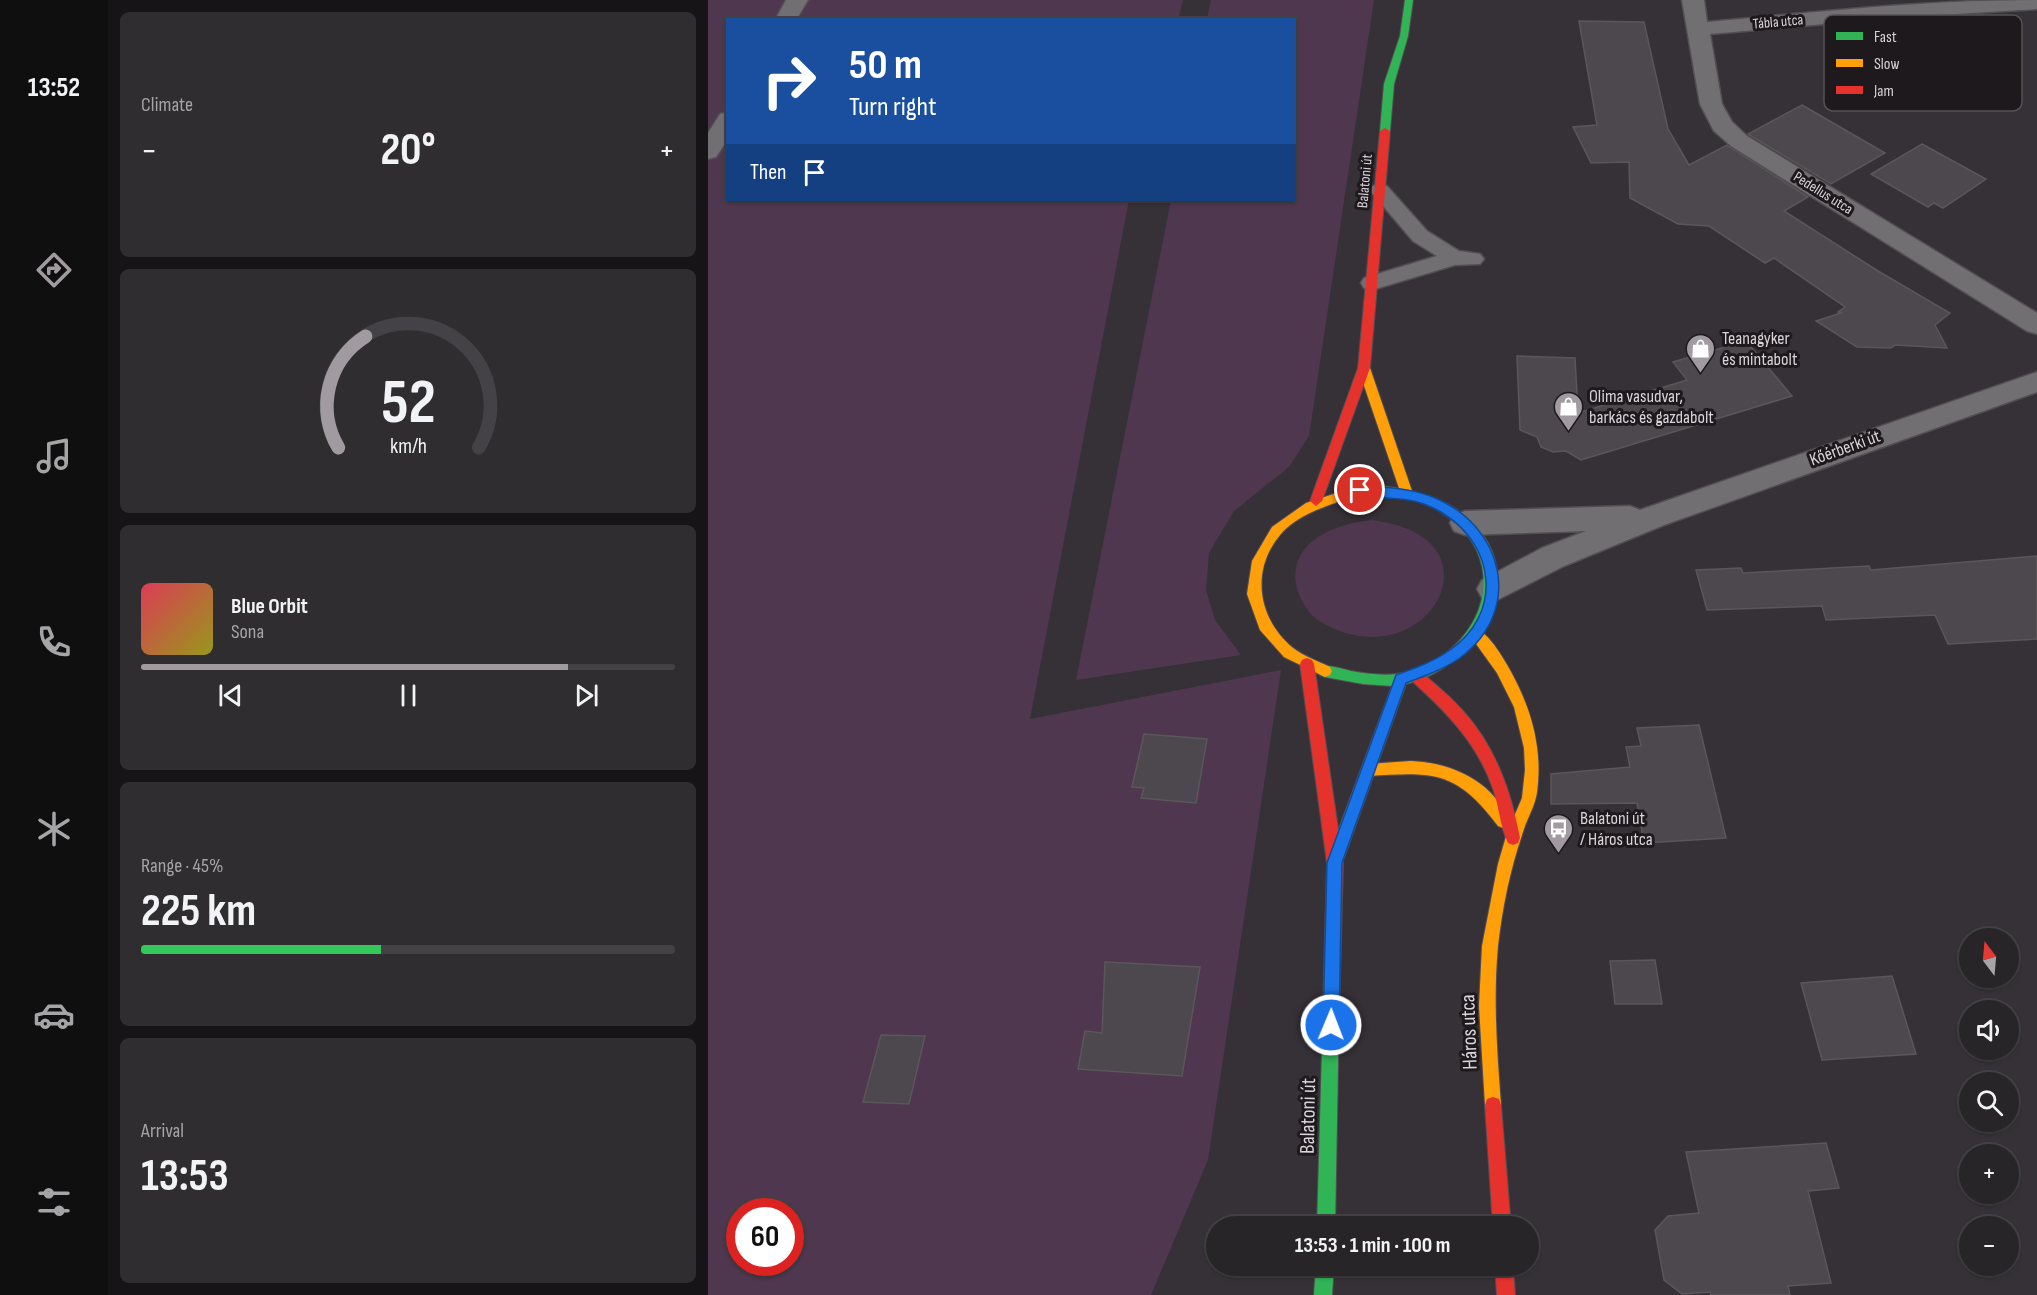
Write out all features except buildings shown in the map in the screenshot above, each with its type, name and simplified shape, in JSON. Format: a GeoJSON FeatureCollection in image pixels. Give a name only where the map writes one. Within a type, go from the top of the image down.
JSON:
{"type":"FeatureCollection","features":[{"type":"Feature","properties":{"kind":"main road","name":"Balatoni út"},"geometry":{"type":"LineString","coordinates":[[1316,501],[1364,368],[1389,84],[1404,36],[1409,0]]}},
{"type":"Feature","properties":{"kind":"main road","name":"Balatoni út"},"geometry":{"type":"LineString","coordinates":[[1364,368],[1407,494]]}},
{"type":"Feature","properties":{"kind":"main road"},"geometry":{"type":"LineString","coordinates":[[1360,490],[1407,494],[1438,505],[1465,523],[1481,543],[1491,565],[1493,589],[1489,612],[1476,634],[1456,653],[1415,675],[1401,679],[1356,679],[1307,664],[1271,635],[1257,608],[1253,578],[1257,559],[1266,541],[1280,525],[1316,501],[1360,490]]}},
{"type":"Feature","properties":{"kind":"main road","name":"Háros utca"},"geometry":{"type":"LineString","coordinates":[[1476,634],[1497,658],[1521,703],[1532,750],[1530,794],[1513,838],[1490,944],[1486,1003],[1501,1216]]}},
{"type":"Feature","properties":{"kind":"main road","name":"Balatoni út"},"geometry":{"type":"LineString","coordinates":[[1307,664],[1335,863],[1326,1216]]}},
{"type":"Feature","properties":{"kind":"main road","name":"Háros utca"},"geometry":{"type":"LineString","coordinates":[[1415,675],[1470,729],[1506,798],[1513,838]]}},
{"type":"Feature","properties":{"kind":"main road","name":"Balatoni út"},"geometry":{"type":"LineString","coordinates":[[1335,863],[1401,679]]}},
{"type":"Feature","properties":{"kind":"main road"},"geometry":{"type":"LineString","coordinates":[[1368,770],[1416,766],[1444,769],[1470,781],[1490,799],[1513,838]]}},
{"type":"Feature","properties":{"kind":"main road"},"geometry":{"type":"LineString","coordinates":[[1323,1295],[1324,1276]]}},
{"type":"Feature","properties":{"kind":"main road"},"geometry":{"type":"LineString","coordinates":[[1505,1276],[1506,1295]]}},
{"type":"Feature","properties":{"kind":"street"},"geometry":{"type":"LineString","coordinates":[[787,18],[797,0]]}},
{"type":"Feature","properties":{"kind":"street","name":"Pedellus utca"},"geometry":{"type":"LineString","coordinates":[[1693,0],[1712,104],[1722,126],[1739,141],[2037,325]]}},
{"type":"Feature","properties":{"kind":"street","name":"Tábla utca"},"geometry":{"type":"LineString","coordinates":[[1860,15],[2037,3]]}},
{"type":"Feature","properties":{"kind":"street","name":"Tábla utca"},"geometry":{"type":"LineString","coordinates":[[1698,29],[1824,18]]}},
{"type":"Feature","properties":{"kind":"street"},"geometry":{"type":"LineString","coordinates":[[708,152],[726,122]]}},
{"type":"Feature","properties":{"kind":"street","name":"Kőérberki út"},"geometry":{"type":"LineString","coordinates":[[1493,589],[1553,557],[1653,517],[2037,382]]}},
{"type":"Feature","properties":{"kind":"street","name":"Kőérberki út"},"geometry":{"type":"LineString","coordinates":[[1465,523],[1653,517]]}},
{"type":"Feature","properties":{"kind":"lane"},"geometry":{"type":"LineString","coordinates":[[1372,283],[1463,258],[1420,236],[1380,190]]}},
{"type":"Feature","properties":{"kind":"shaded area"},"geometry":{"type":"Polygon","coordinates":[[[708,0],[1183,0],[1178,18],[726,18],[726,201],[1129,201],[1030,719],[1281,670],[1208,1160],[1151,1295],[708,1295],[708,0]]]}},
{"type":"Feature","properties":{"kind":"shaded area"},"geometry":{"type":"Polygon","coordinates":[[[1211,0],[1374,0],[1309,436],[1289,467],[1234,511],[1209,553],[1206,590],[1215,620],[1241,655],[1076,680],[1171,201],[1296,201],[1296,18],[1207,18],[1211,0]]]}},
{"type":"Feature","properties":{"kind":"shaded area"},"geometry":{"type":"Polygon","coordinates":[[[1371,520],[1414,532],[1437,552],[1444,576],[1437,601],[1419,622],[1391,635],[1356,636],[1318,620],[1312,614],[1301,599],[1296,575],[1298,561],[1315,539],[1342,526],[1371,520]]]}},
{"type":"Feature","properties":{"kind":"traffic: fast"},"geometry":{"type":"LineString","coordinates":[[1385,131],[1389,84],[1404,36],[1409,0]]}},
{"type":"Feature","properties":{"kind":"traffic: fast"},"geometry":{"type":"LineString","coordinates":[[1325,671],[1373,680],[1402,679],[1423,673],[1455,653],[1471,637],[1482,619],[1489,599],[1491,580],[1488,560],[1480,542],[1467,525],[1439,505],[1417,497],[1395,492],[1361,490]]}},
{"type":"Feature","properties":{"kind":"traffic: fast"},"geometry":{"type":"LineString","coordinates":[[1336,858],[1401,679]]}},
{"type":"Feature","properties":{"kind":"traffic: fast"},"geometry":{"type":"LineString","coordinates":[[1326,1216],[1331,1014]]}},
{"type":"Feature","properties":{"kind":"traffic: fast"},"geometry":{"type":"LineString","coordinates":[[1323,1295],[1324,1276]]}},
{"type":"Feature","properties":{"kind":"traffic: slow"},"geometry":{"type":"LineString","coordinates":[[1364,368],[1407,494]]}},
{"type":"Feature","properties":{"kind":"traffic: slow"},"geometry":{"type":"LineString","coordinates":[[1325,671],[1289,653],[1265,626],[1254,594],[1258,561],[1276,530],[1310,506],[1361,490]]}},
{"type":"Feature","properties":{"kind":"traffic: slow"},"geometry":{"type":"LineString","coordinates":[[1476,634],[1502,669],[1521,707],[1531,748],[1532,770],[1529,798],[1506,864],[1490,946],[1487,1006],[1493,1105]]}},
{"type":"Feature","properties":{"kind":"traffic: slow"},"geometry":{"type":"LineString","coordinates":[[1368,770],[1429,768],[1445,772],[1474,787],[1503,821]]}},
{"type":"Feature","properties":{"kind":"traffic: jam"},"geometry":{"type":"LineString","coordinates":[[1316,501],[1364,368],[1385,131]]}},
{"type":"Feature","properties":{"kind":"traffic: jam"},"geometry":{"type":"LineString","coordinates":[[1307,664],[1335,863],[1331,1014]]}},
{"type":"Feature","properties":{"kind":"traffic: jam"},"geometry":{"type":"LineString","coordinates":[[1415,675],[1454,711],[1479,743],[1501,789],[1513,838]]}},
{"type":"Feature","properties":{"kind":"traffic: jam"},"geometry":{"type":"LineString","coordinates":[[1493,1105],[1501,1216]]}},
{"type":"Feature","properties":{"kind":"traffic: jam"},"geometry":{"type":"LineString","coordinates":[[1505,1276],[1506,1295]]}},
{"type":"Feature","properties":{"kind":"place","name":"Teanagyker és mintabolt"},"geometry":{"type":"Point","coordinates":[1701,374]}},
{"type":"Feature","properties":{"kind":"place","name":"Olima vasudvar, barkács és gazdabolt"},"geometry":{"type":"Point","coordinates":[1568,432]}},
{"type":"Feature","properties":{"kind":"place","name":"Balatoni út / Háros utca"},"geometry":{"type":"Point","coordinates":[1559,854]}},
{"type":"Feature","properties":{"kind":"route"},"geometry":{"type":"LineString","coordinates":[[1331,1025],[1335,863],[1401,679],[1430,668],[1456,653],[1476,634],[1489,612],[1493,589],[1491,565],[1481,543],[1465,523],[1448,510],[1428,500],[1407,494],[1384,490],[1360,490]]}}]}
